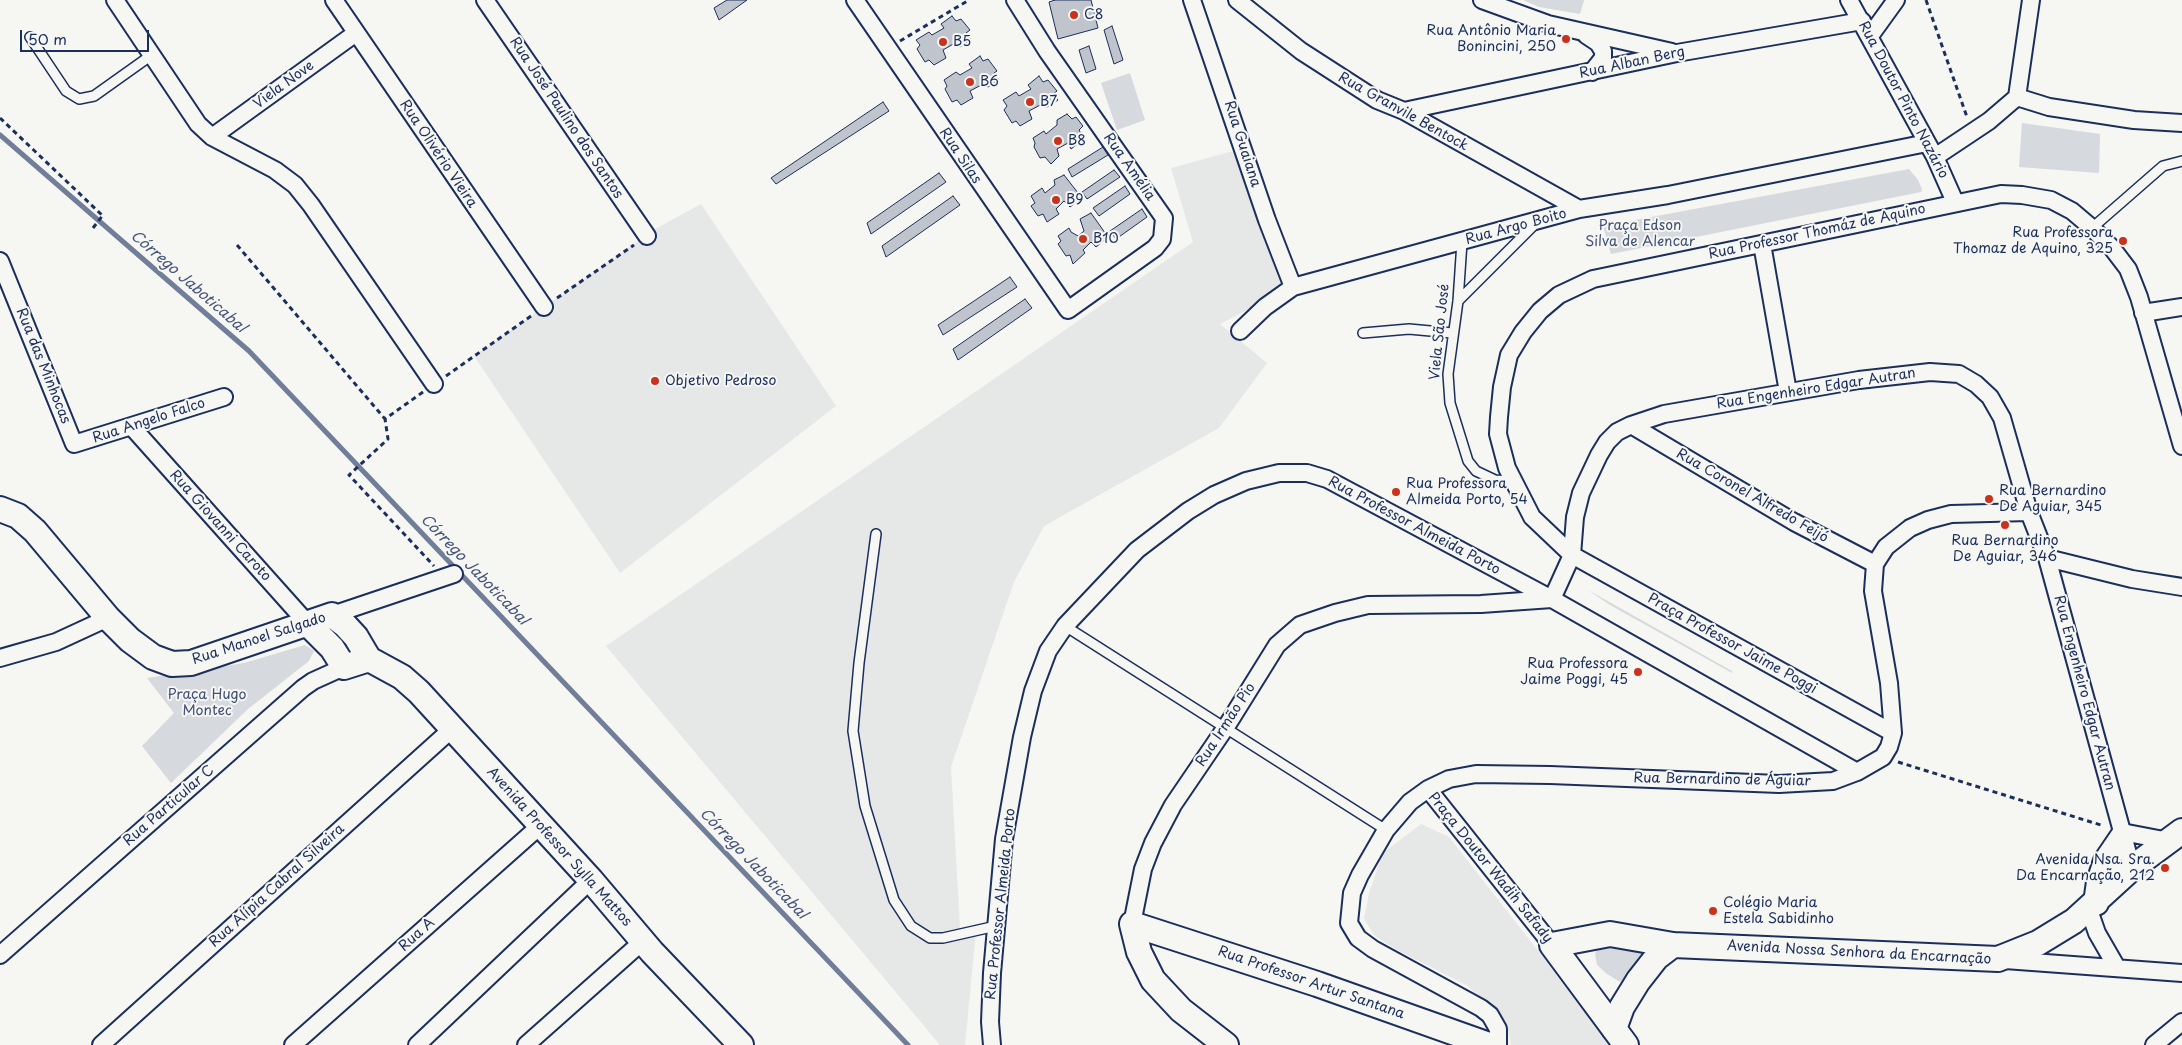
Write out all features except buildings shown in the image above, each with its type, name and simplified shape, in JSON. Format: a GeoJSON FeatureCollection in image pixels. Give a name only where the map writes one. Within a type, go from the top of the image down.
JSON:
{"type":"FeatureCollection","features":[{"type":"Feature","properties":{"kind":"street"},"geometry":{"type":"LineString","coordinates":[[115,0],[189,111],[212,137],[274,170],[295,185],[311,205],[434,384]]}},
{"type":"Feature","properties":{"kind":"street","name":"Rua Olivério Vieira"},"geometry":{"type":"LineString","coordinates":[[334,0],[544,307]]}},
{"type":"Feature","properties":{"kind":"street","name":"Rua José Paulino dos Santos"},"geometry":{"type":"LineString","coordinates":[[485,0],[647,236]]}},
{"type":"Feature","properties":{"kind":"street","name":"Rua Silas"},"geometry":{"type":"LineString","coordinates":[[854,0],[1068,310]]}},
{"type":"Feature","properties":{"kind":"street","name":"Rua Amélia"},"geometry":{"type":"LineString","coordinates":[[1016,0],[1047,51],[1164,218],[1162,239],[1155,248],[1068,310]]}},
{"type":"Feature","properties":{"kind":"street","name":"Rua Guaiana"},"geometry":{"type":"LineString","coordinates":[[1192,0],[1267,220],[1293,287]]}},
{"type":"Feature","properties":{"kind":"street","name":"Rua Granvile Bentock"},"geometry":{"type":"LineString","coordinates":[[1237,0],[1308,56],[1377,100],[1404,111],[1579,210]]}},
{"type":"Feature","properties":{"kind":"street"},"geometry":{"type":"LineString","coordinates":[[1482,0],[1520,16],[1584,33],[1677,53]]}},
{"type":"Feature","properties":{"kind":"street","name":"Rua Doutor Pinto Nazário"},"geometry":{"type":"LineString","coordinates":[[1849,0],[1931,150],[1955,202]]}},
{"type":"Feature","properties":{"kind":"street"},"geometry":{"type":"LineString","coordinates":[[1870,36],[1896,0]]}},
{"type":"Feature","properties":{"kind":"street"},"geometry":{"type":"LineString","coordinates":[[1931,150],[1972,132],[2016,97],[2031,0]]}},
{"type":"Feature","properties":{"kind":"street","name":"Rua Alban Berg"},"geometry":{"type":"LineString","coordinates":[[1404,111],[1677,53],[1862,21]]}},
{"type":"Feature","properties":{"kind":"street","name":"Viela Nove"},"geometry":{"type":"LineString","coordinates":[[212,137],[356,33]]}},
{"type":"Feature","properties":{"kind":"street"},"geometry":{"type":"LineString","coordinates":[[1584,33],[1598,44],[1603,51],[1603,58],[1592,72]]}},
{"type":"Feature","properties":{"kind":"street"},"geometry":{"type":"LineString","coordinates":[[2016,97],[2049,107],[2134,120],[2182,123]]}},
{"type":"Feature","properties":{"kind":"street","name":"Rua Argo Boito"},"geometry":{"type":"LineString","coordinates":[[1240,331],[1265,307],[1293,287],[1579,210],[1931,150]]}},
{"type":"Feature","properties":{"kind":"street","name":"Rua Professor Thomáz de Aquino"},"geometry":{"type":"LineString","coordinates":[[1572,555],[1532,517],[1512,481],[1498,434],[1502,387],[1509,355],[1523,332],[1540,311],[1559,295],[1593,279],[1955,202],[2000,194],[2022,195],[2058,204],[2072,211],[2112,248],[2128,269],[2143,313],[2182,446]]}},
{"type":"Feature","properties":{"kind":"street"},"geometry":{"type":"LineString","coordinates":[[1762,244],[1788,392]]}},
{"type":"Feature","properties":{"kind":"street","name":"Rua das Minhocas"},"geometry":{"type":"LineString","coordinates":[[0,261],[74,444]]}},
{"type":"Feature","properties":{"kind":"street"},"geometry":{"type":"LineString","coordinates":[[2143,313],[2182,307]]}},
{"type":"Feature","properties":{"kind":"street","name":"Rua Engenheiro Edgar Autran"},"geometry":{"type":"LineString","coordinates":[[1572,555],[1575,517],[1581,493],[1607,442],[1617,432],[1631,425],[1664,414],[1859,380],[1930,372],[1959,374],[1976,384],[1990,397],[2002,418],[2029,512],[2047,558],[2132,868]]}},
{"type":"Feature","properties":{"kind":"street","name":"Rua Angelo Falco"},"geometry":{"type":"LineString","coordinates":[[74,444],[224,397]]}},
{"type":"Feature","properties":{"kind":"street","name":"Rua Coronel Alfredo Feijó"},"geometry":{"type":"LineString","coordinates":[[1631,425],[1794,522],[1875,564]]}},
{"type":"Feature","properties":{"kind":"street","name":"Rua Giovanni Caroto"},"geometry":{"type":"LineString","coordinates":[[132,427],[308,624]]}},
{"type":"Feature","properties":{"kind":"street","name":"Rua Professor Almeida Porto"},"geometry":{"type":"LineString","coordinates":[[992,1045],[991,983],[1004,839],[1022,737],[1033,691],[1048,651],[1065,626],[1116,570],[1168,524],[1214,495],[1246,481],[1279,473],[1307,473],[1327,479],[1552,599]]}},
{"type":"Feature","properties":{"kind":"street","name":"Rua Manoel Salgado"},"geometry":{"type":"LineString","coordinates":[[0,510],[18,516],[35,531],[108,618],[130,640],[153,657],[172,664],[191,663],[449,575]]}},
{"type":"Feature","properties":{"kind":"street"},"geometry":{"type":"LineString","coordinates":[[1883,757],[1893,733],[1889,683],[1872,591],[1875,564],[1886,547],[1898,536],[1928,520],[1951,514],[2029,512]]}},
{"type":"Feature","properties":{"kind":"street"},"geometry":{"type":"LineString","coordinates":[[1572,555],[1552,599],[1857,772]]}},
{"type":"Feature","properties":{"kind":"street","name":"Praça Professor Jaime Poggi"},"geometry":{"type":"LineString","coordinates":[[1572,555],[1893,733]]}},
{"type":"Feature","properties":{"kind":"street"},"geometry":{"type":"LineString","coordinates":[[2047,558],[2132,580],[2182,587]]}},
{"type":"Feature","properties":{"kind":"street","name":"Rua Irmão Pio"},"geometry":{"type":"LineString","coordinates":[[1226,1045],[1181,1010],[1153,980],[1139,952],[1132,924],[1137,890],[1153,843],[1173,805],[1226,727],[1277,645],[1300,625],[1368,605],[1491,603],[1552,599]]}},
{"type":"Feature","properties":{"kind":"street"},"geometry":{"type":"LineString","coordinates":[[308,624],[332,648],[344,667],[369,659],[356,637],[332,615]]}},
{"type":"Feature","properties":{"kind":"street"},"geometry":{"type":"LineString","coordinates":[[0,658],[56,642],[108,618]]}},
{"type":"Feature","properties":{"kind":"street","name":"Avenida Professor Sylla Mattos"},"geometry":{"type":"LineString","coordinates":[[369,659],[402,677],[419,692],[591,880],[643,941],[741,1045]]}},
{"type":"Feature","properties":{"kind":"street","name":"Rua Particular C"},"geometry":{"type":"LineString","coordinates":[[0,955],[303,688],[313,681],[344,667]]}},
{"type":"Feature","properties":{"kind":"street","name":"Rua Alípia Cabral Silveira"},"geometry":{"type":"LineString","coordinates":[[101,1045],[453,728]]}},
{"type":"Feature","properties":{"kind":"street","name":"Rua Bernardino de Águiar"},"geometry":{"type":"LineString","coordinates":[[1428,789],[1449,780],[1476,774],[1779,784],[1833,781],[1857,772],[1883,757]]}},
{"type":"Feature","properties":{"kind":"street","name":"Praça Doutor Wadih Safady"},"geometry":{"type":"LineString","coordinates":[[1498,1045],[1498,1029],[1490,1015],[1481,1008],[1373,949],[1358,938],[1349,923],[1352,893],[1386,830],[1410,802],[1428,789],[1552,945],[1620,1037]]}},
{"type":"Feature","properties":{"kind":"street","name":"Rua A"},"geometry":{"type":"LineString","coordinates":[[293,1045],[541,825]]}},
{"type":"Feature","properties":{"kind":"street"},"geometry":{"type":"LineString","coordinates":[[2116,966],[2097,933],[2092,906],[2106,861],[2122,834],[2175,836]]}},
{"type":"Feature","properties":{"kind":"street","name":"Avenida Nossa Senhora da Encarnação"},"geometry":{"type":"LineString","coordinates":[[1552,945],[1610,934],[1673,944],[1998,959],[2038,943],[2092,906],[2132,868],[2175,836]]}},
{"type":"Feature","properties":{"kind":"street"},"geometry":{"type":"LineString","coordinates":[[417,1045],[591,880]]}},
{"type":"Feature","properties":{"kind":"street","name":"Rua Professor Artur Santana"},"geometry":{"type":"LineString","coordinates":[[1132,924],[1489,1045]]}},
{"type":"Feature","properties":{"kind":"street"},"geometry":{"type":"LineString","coordinates":[[526,1045],[643,941]]}},
{"type":"Feature","properties":{"kind":"street"},"geometry":{"type":"LineString","coordinates":[[1620,1037],[1622,1007],[1634,987],[1656,958],[1673,944]]}},
{"type":"Feature","properties":{"kind":"street"},"geometry":{"type":"LineString","coordinates":[[1998,959],[2116,966],[2182,973]]}},
{"type":"Feature","properties":{"kind":"street"},"geometry":{"type":"LineString","coordinates":[[2154,1045],[2182,1022]]}},
{"type":"Feature","properties":{"kind":"lane"},"geometry":{"type":"LineString","coordinates":[[30,37],[66,91],[79,99],[94,96],[152,54]]}},
{"type":"Feature","properties":{"kind":"lane"},"geometry":{"type":"LineString","coordinates":[[2092,228],[2163,166],[2182,162]]}},
{"type":"Feature","properties":{"kind":"lane"},"geometry":{"type":"LineString","coordinates":[[1458,301],[1537,222]]}},
{"type":"Feature","properties":{"kind":"lane","name":"Viela São José"},"geometry":{"type":"LineString","coordinates":[[1462,242],[1458,301],[1452,333],[1448,374],[1450,403],[1468,461],[1476,471],[1487,477],[1512,481]]}},
{"type":"Feature","properties":{"kind":"lane"},"geometry":{"type":"LineString","coordinates":[[1363,333],[1409,329],[1452,333]]}},
{"type":"Feature","properties":{"kind":"lane"},"geometry":{"type":"LineString","coordinates":[[876,534],[852,731],[865,806],[894,900],[911,926],[930,938],[943,938],[996,926]]}},
{"type":"Feature","properties":{"kind":"lane"},"geometry":{"type":"LineString","coordinates":[[1065,626],[1386,830]]}},
{"type":"Feature","properties":{"kind":"path"},"geometry":{"type":"LineString","coordinates":[[908,36],[968,0]]}},
{"type":"Feature","properties":{"kind":"path"},"geometry":{"type":"LineString","coordinates":[[1926,0],[1972,132]]}},
{"type":"Feature","properties":{"kind":"path"},"geometry":{"type":"LineString","coordinates":[[0,118],[103,215],[92,228]]}},
{"type":"Feature","properties":{"kind":"path"},"geometry":{"type":"LineString","coordinates":[[237,245],[385,419],[388,439],[349,474],[449,575]]}},
{"type":"Feature","properties":{"kind":"path"},"geometry":{"type":"LineString","coordinates":[[385,419],[434,384]]}},
{"type":"Feature","properties":{"kind":"path"},"geometry":{"type":"LineString","coordinates":[[1883,757],[2122,834]]}},
{"type":"Feature","properties":{"kind":"shaded area"},"geometry":{"type":"Polygon","coordinates":[[[1241,149],[1291,287],[1220,324],[1267,363],[1219,428],[1044,526],[1014,582],[951,767],[960,929],[976,931],[965,1045],[940,1045],[606,646],[1193,242],[1171,168],[1241,149]]]}},
{"type":"Feature","properties":{"kind":"shaded area","name":"Objetivo Pedroso"},"geometry":{"type":"Polygon","coordinates":[[[701,204],[836,406],[620,573],[474,356],[657,228],[701,204]]]}},
{"type":"Feature","properties":{"kind":"shaded area"},"geometry":{"type":"Polygon","coordinates":[[[1421,824],[1449,837],[1546,961],[1608,1045],[1511,1045],[1507,1025],[1468,986],[1399,951],[1375,936],[1364,919],[1369,893],[1383,853],[1421,824]]]}},
{"type":"Feature","properties":{"kind":"green space"},"geometry":{"type":"Polygon","coordinates":[[[1523,0],[1584,0],[1580,14],[1539,7],[1523,0]]]}},
{"type":"Feature","properties":{"kind":"green space"},"geometry":{"type":"Polygon","coordinates":[[[1130,73],[1145,120],[1117,130],[1101,83],[1130,73]]]}},
{"type":"Feature","properties":{"kind":"green space"},"geometry":{"type":"Polygon","coordinates":[[[2022,123],[2100,134],[2099,173],[2019,167],[2022,123]]]}},
{"type":"Feature","properties":{"kind":"green space","name":"Praça Edson Silva de Alencar"},"geometry":{"type":"Polygon","coordinates":[[[1909,169],[1918,180],[1922,189],[1921,192],[1611,254],[1603,226],[1909,169]]]}},
{"type":"Feature","properties":{"kind":"green space"},"geometry":{"type":"Polygon","coordinates":[[[1588,590],[1732,671],[1732,673],[1610,605],[1588,590]]]}},
{"type":"Feature","properties":{"kind":"green space","name":"Praça Hugo Montec"},"geometry":{"type":"Polygon","coordinates":[[[305,645],[314,651],[309,661],[248,709],[171,783],[142,746],[174,713],[147,678],[244,663],[305,645]]]}},
{"type":"Feature","properties":{"kind":"green space"},"geometry":{"type":"Polygon","coordinates":[[[1599,943],[1650,951],[1620,982],[1597,965],[1595,954],[1599,943]]]}},
{"type":"Feature","properties":{"kind":"waterway","name":"Córrego Jaboticabal"},"geometry":{"type":"LineString","coordinates":[[0,135],[249,351],[908,1045]]}},
{"type":"Feature","properties":{"kind":"place","name":"C8"},"geometry":{"type":"Point","coordinates":[1074,15]}},
{"type":"Feature","properties":{"kind":"place","name":"Rua Antônio Maria Bonincini, 250"},"geometry":{"type":"Point","coordinates":[1566,39]}},
{"type":"Feature","properties":{"kind":"place","name":"B5"},"geometry":{"type":"Point","coordinates":[943,42]}},
{"type":"Feature","properties":{"kind":"place","name":"B6"},"geometry":{"type":"Point","coordinates":[970,82]}},
{"type":"Feature","properties":{"kind":"place","name":"B7"},"geometry":{"type":"Point","coordinates":[1030,102]}},
{"type":"Feature","properties":{"kind":"place","name":"B8"},"geometry":{"type":"Point","coordinates":[1058,141]}},
{"type":"Feature","properties":{"kind":"place","name":"B9"},"geometry":{"type":"Point","coordinates":[1056,200]}},
{"type":"Feature","properties":{"kind":"place","name":"B10"},"geometry":{"type":"Point","coordinates":[1083,239]}},
{"type":"Feature","properties":{"kind":"place","name":"Rua Professora Thomaz de Aquino, 325"},"geometry":{"type":"Point","coordinates":[2123,241]}},
{"type":"Feature","properties":{"kind":"place","name":"Objetivo Pedroso"},"geometry":{"type":"Point","coordinates":[655,381]}},
{"type":"Feature","properties":{"kind":"place","name":"Rua Professora Almeida Porto, 54"},"geometry":{"type":"Point","coordinates":[1396,492]}},
{"type":"Feature","properties":{"kind":"place","name":"Rua Bernardino De Aguiar, 345"},"geometry":{"type":"Point","coordinates":[1989,499]}},
{"type":"Feature","properties":{"kind":"place","name":"Rua Bernardino De Aguiar, 346"},"geometry":{"type":"Point","coordinates":[2005,525]}},
{"type":"Feature","properties":{"kind":"place","name":"Rua Professora Jaime Poggi, 45"},"geometry":{"type":"Point","coordinates":[1638,672]}},
{"type":"Feature","properties":{"kind":"place","name":"Avenida Nsa. Sra. Da Encarnação, 212"},"geometry":{"type":"Point","coordinates":[2165,868]}},
{"type":"Feature","properties":{"kind":"place","name":"Colégio Maria Estela Sabidinho"},"geometry":{"type":"Point","coordinates":[1713,911]}}]}
